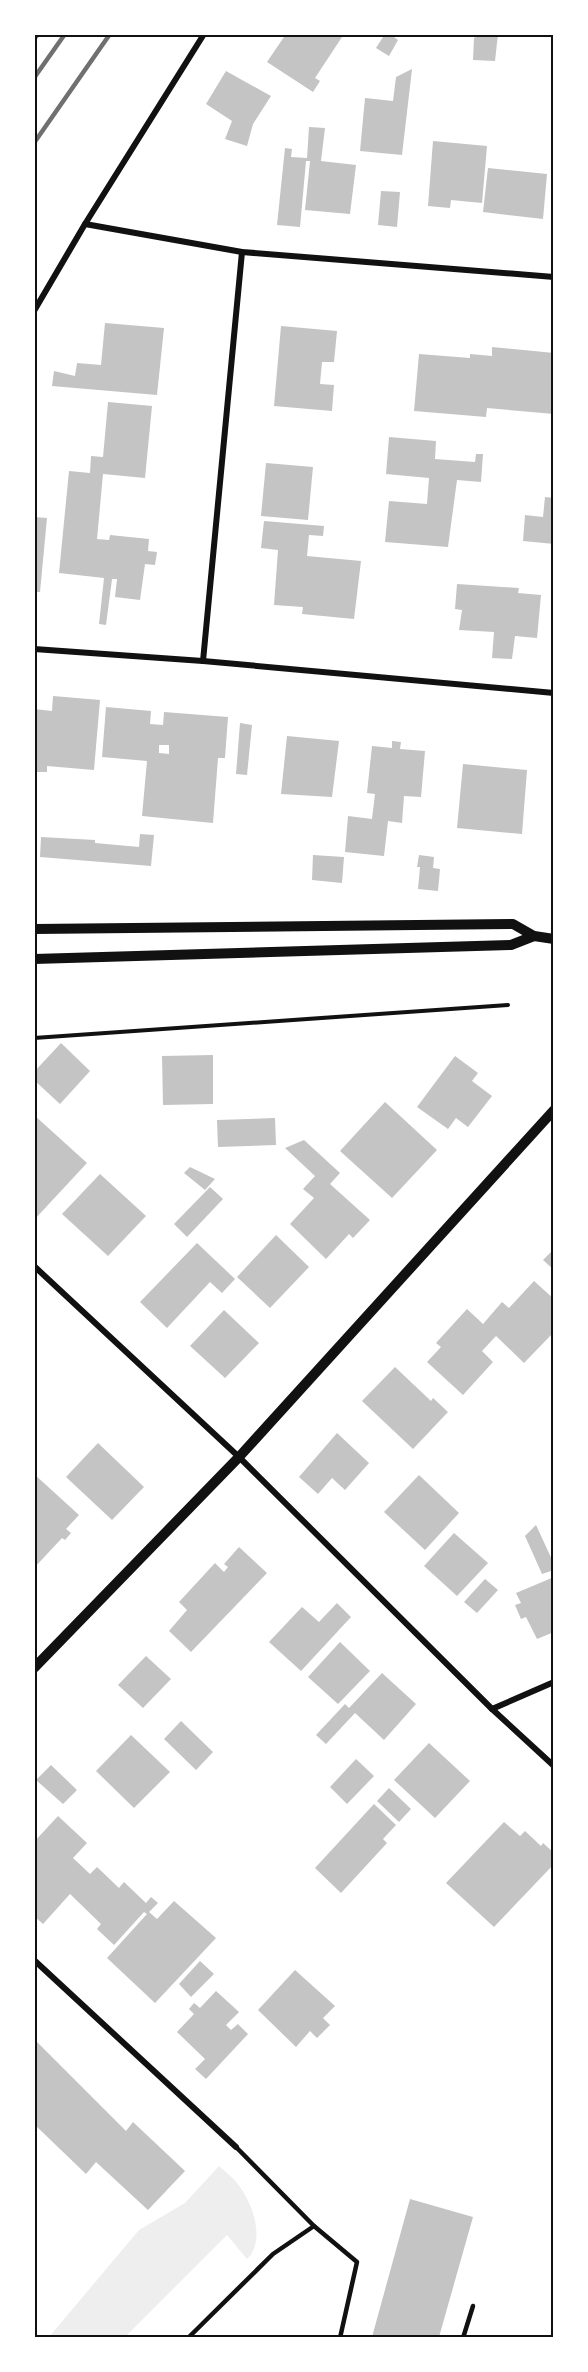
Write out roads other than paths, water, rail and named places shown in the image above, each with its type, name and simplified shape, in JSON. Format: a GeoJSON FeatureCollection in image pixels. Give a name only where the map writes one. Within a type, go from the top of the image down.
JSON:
{"type":"FeatureCollection","features":[{"type":"Feature","properties":{"kind":"street"},"geometry":{"type":"LineString","coordinates":[[34,311],[85,224],[204,34]]}},
{"type":"Feature","properties":{"kind":"street"},"geometry":{"type":"LineString","coordinates":[[85,224],[242,252],[554,277]]}},
{"type":"Feature","properties":{"kind":"street"},"geometry":{"type":"LineString","coordinates":[[203,661],[242,252]]}},
{"type":"Feature","properties":{"kind":"street"},"geometry":{"type":"LineString","coordinates":[[34,649],[203,661],[554,693]]}},
{"type":"Feature","properties":{"kind":"street"},"geometry":{"type":"LineString","coordinates":[[34,929],[513,924],[534,936],[554,939]]}},
{"type":"Feature","properties":{"kind":"street"},"geometry":{"type":"LineString","coordinates":[[34,959],[511,945],[534,936]]}},
{"type":"Feature","properties":{"kind":"street"},"geometry":{"type":"LineString","coordinates":[[34,1668],[239,1457],[554,1110]]}},
{"type":"Feature","properties":{"kind":"street"},"geometry":{"type":"LineString","coordinates":[[34,1266],[239,1457],[492,1709],[554,1766]]}},
{"type":"Feature","properties":{"kind":"street"},"geometry":{"type":"LineString","coordinates":[[492,1709],[554,1682]]}},
{"type":"Feature","properties":{"kind":"street"},"geometry":{"type":"LineString","coordinates":[[34,1960],[236,2147]]}},
{"type":"Feature","properties":{"kind":"lane"},"geometry":{"type":"LineString","coordinates":[[236,2147],[314,2226],[357,2262],[339,2337]]}},
{"type":"Feature","properties":{"kind":"lane"},"geometry":{"type":"LineString","coordinates":[[188,2337],[273,2254],[314,2226]]}},
{"type":"Feature","properties":{"kind":"lane"},"geometry":{"type":"LineString","coordinates":[[463,2337],[473,2306]]}},
{"type":"Feature","properties":{"kind":"railway"},"geometry":{"type":"LineString","coordinates":[[34,39],[38,34]]}},
{"type":"Feature","properties":{"kind":"railway"},"geometry":{"type":"LineString","coordinates":[[34,78],[65,34]]}},
{"type":"Feature","properties":{"kind":"railway"},"geometry":{"type":"LineString","coordinates":[[34,143],[110,34]]}}]}
